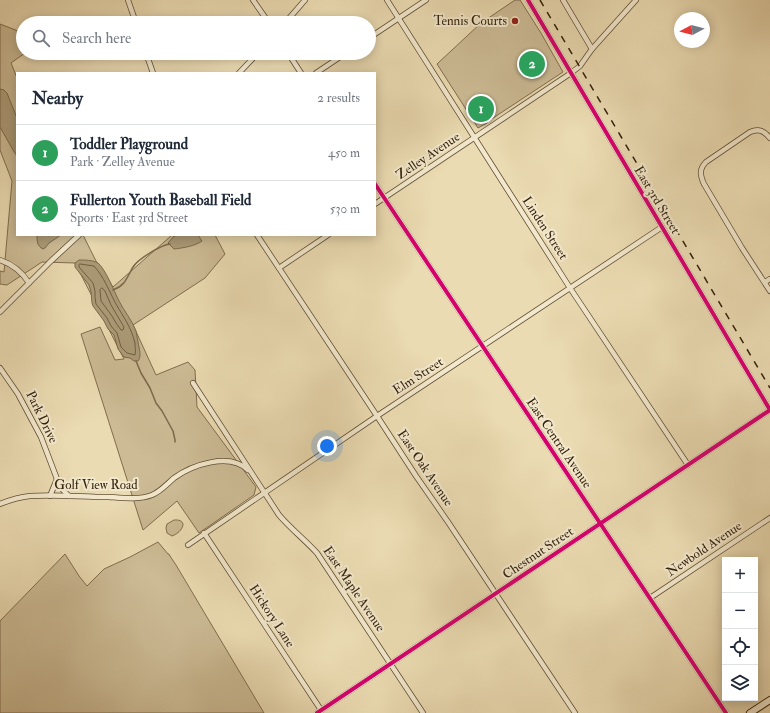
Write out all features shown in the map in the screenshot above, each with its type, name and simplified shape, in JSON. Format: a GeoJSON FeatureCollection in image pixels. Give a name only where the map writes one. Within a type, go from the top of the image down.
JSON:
{"type":"FeatureCollection","features":[{"type":"Feature","properties":{"kind":"main road"},"geometry":{"type":"LineString","coordinates":[[750,713],[770,700]]}},
{"type":"Feature","properties":{"kind":"street"},"geometry":{"type":"LineString","coordinates":[[128,0],[134,16]]}},
{"type":"Feature","properties":{"kind":"street"},"geometry":{"type":"LineString","coordinates":[[254,0],[264,16]]}},
{"type":"Feature","properties":{"kind":"street"},"geometry":{"type":"LineString","coordinates":[[291,16],[306,0]]}},
{"type":"Feature","properties":{"kind":"street","name":"Linden Street"},"geometry":{"type":"LineString","coordinates":[[387,0],[570,288],[688,466]]}},
{"type":"Feature","properties":{"kind":"street"},"geometry":{"type":"LineString","coordinates":[[376,33],[426,0]]}},
{"type":"Feature","properties":{"kind":"street","name":"East 3rd Street"},"geometry":{"type":"LineString","coordinates":[[528,0],[770,410]]}},
{"type":"Feature","properties":{"kind":"street"},"geometry":{"type":"LineString","coordinates":[[563,0],[592,49]]}},
{"type":"Feature","properties":{"kind":"street","name":"Zelley Avenue"},"geometry":{"type":"LineString","coordinates":[[376,203],[580,66],[592,49],[636,0]]}},
{"type":"Feature","properties":{"kind":"street"},"geometry":{"type":"LineString","coordinates":[[148,60],[152,72]]}},
{"type":"Feature","properties":{"kind":"street"},"geometry":{"type":"LineString","coordinates":[[240,72],[251,60]]}},
{"type":"Feature","properties":{"kind":"street"},"geometry":{"type":"LineString","coordinates":[[293,60],[300,72]]}},
{"type":"Feature","properties":{"kind":"street"},"geometry":{"type":"LineString","coordinates":[[318,72],[336,60]]}},
{"type":"Feature","properties":{"kind":"street"},"geometry":{"type":"LineString","coordinates":[[770,138],[761,130],[750,132],[706,162],[700,173],[701,178],[742,248],[770,291]]}},
{"type":"Feature","properties":{"kind":"street","name":"East Central Avenue"},"geometry":{"type":"LineString","coordinates":[[376,185],[726,713]]}},
{"type":"Feature","properties":{"kind":"street","name":"Elm Street"},"geometry":{"type":"LineString","coordinates":[[188,545],[377,416],[662,227]]}},
{"type":"Feature","properties":{"kind":"street"},"geometry":{"type":"LineString","coordinates":[[0,312],[78,236]]}},
{"type":"Feature","properties":{"kind":"street","name":"East Oak Avenue"},"geometry":{"type":"LineString","coordinates":[[258,236],[575,713]]}},
{"type":"Feature","properties":{"kind":"street"},"geometry":{"type":"LineString","coordinates":[[279,268],[327,236]]}},
{"type":"Feature","properties":{"kind":"street"},"geometry":{"type":"LineString","coordinates":[[0,260],[7,262],[15,268],[25,276],[29,283]]}},
{"type":"Feature","properties":{"kind":"street"},"geometry":{"type":"LineString","coordinates":[[765,282],[770,279]]}},
{"type":"Feature","properties":{"kind":"street","name":"Park Drive"},"geometry":{"type":"LineString","coordinates":[[0,368],[22,400],[41,437],[57,479],[63,490],[69,496]]}},
{"type":"Feature","properties":{"kind":"street","name":"East Maple Avenue"},"geometry":{"type":"LineString","coordinates":[[193,383],[279,515],[317,553],[423,713]]}},
{"type":"Feature","properties":{"kind":"street","name":"Chestnut Street"},"geometry":{"type":"LineString","coordinates":[[319,712],[770,410]]}},
{"type":"Feature","properties":{"kind":"street","name":"Golf View Road"},"geometry":{"type":"LineString","coordinates":[[0,504],[29,496],[134,498],[152,495],[190,468],[218,462],[232,462],[242,465],[252,474]]}},
{"type":"Feature","properties":{"kind":"street"},"geometry":{"type":"LineString","coordinates":[[50,496],[57,479]]}},
{"type":"Feature","properties":{"kind":"street","name":"Newbold Avenue"},"geometry":{"type":"LineString","coordinates":[[650,598],[770,518]]}},
{"type":"Feature","properties":{"kind":"street","name":"Hickory Lane"},"geometry":{"type":"LineString","coordinates":[[204,533],[319,712]]}},
{"type":"Feature","properties":{"kind":"shaded area"},"geometry":{"type":"Polygon","coordinates":[[[515,0],[520,0],[563,72],[478,128],[437,64],[481,23],[515,0]]]}},
{"type":"Feature","properties":{"kind":"shaded area"},"geometry":{"type":"Polygon","coordinates":[[[0,24],[16,30],[16,59],[11,63],[16,76],[16,236],[84,236],[97,263],[113,287],[171,236],[216,236],[225,254],[205,278],[133,325],[156,375],[188,362],[195,370],[197,407],[256,487],[254,495],[199,533],[177,501],[143,530],[81,334],[100,327],[115,360],[124,359],[75,263],[42,262],[7,285],[0,284],[0,271],[4,272],[12,181],[0,150],[0,24]]]}},
{"type":"Feature","properties":{"kind":"shaded area"},"geometry":{"type":"Polygon","coordinates":[[[174,520],[179,520],[182,522],[183,526],[179,532],[172,536],[167,533],[166,528],[167,524],[174,520]]]}},
{"type":"Feature","properties":{"kind":"shaded area"},"geometry":{"type":"Polygon","coordinates":[[[158,542],[169,554],[176,565],[264,713],[0,713],[0,621],[65,554],[87,586],[104,569],[158,542]]]}},
{"type":"Feature","properties":{"kind":"water"},"geometry":{"type":"Polygon","coordinates":[[[0,89],[7,93],[16,116],[16,154],[0,127],[0,89]]]}},
{"type":"Feature","properties":{"kind":"water"},"geometry":{"type":"Polygon","coordinates":[[[37,236],[60,236],[43,249],[38,245],[37,236]]]}},
{"type":"Feature","properties":{"kind":"water"},"geometry":{"type":"Polygon","coordinates":[[[174,236],[199,236],[202,241],[174,249],[168,243],[174,236]]]}},
{"type":"Feature","properties":{"kind":"water"},"geometry":{"type":"Polygon","coordinates":[[[79,260],[96,262],[104,270],[136,331],[140,353],[140,358],[138,361],[124,357],[118,349],[114,335],[108,329],[93,306],[89,285],[75,267],[75,263],[79,260]]]}},
{"type":"Feature","properties":{"kind":"waterway"},"geometry":{"type":"LineString","coordinates":[[113,290],[121,286],[133,267],[140,260],[156,250],[170,244]]}},
{"type":"Feature","properties":{"kind":"waterway"},"geometry":{"type":"LineString","coordinates":[[136,361],[156,403],[173,431],[175,442]]}},
{"type":"Feature","properties":{"kind":"railway"},"geometry":{"type":"LineString","coordinates":[[540,0],[770,388]]}},
{"type":"Feature","properties":{"kind":"cycle path"},"geometry":{"type":"LineString","coordinates":[[317,713],[770,410],[528,0]]}},
{"type":"Feature","properties":{"kind":"cycle path"},"geometry":{"type":"LineString","coordinates":[[376,186],[726,713]]}},
{"type":"Feature","properties":{"kind":"place","name":"Tennis Courts"},"geometry":{"type":"Point","coordinates":[515,21]}},
{"type":"Feature","properties":{"kind":"place","name":"Fullerton Youth Baseball Field"},"geometry":{"type":"Point","coordinates":[532,64]}},
{"type":"Feature","properties":{"kind":"place","name":"Toddler Playground"},"geometry":{"type":"Point","coordinates":[481,109]}}]}
